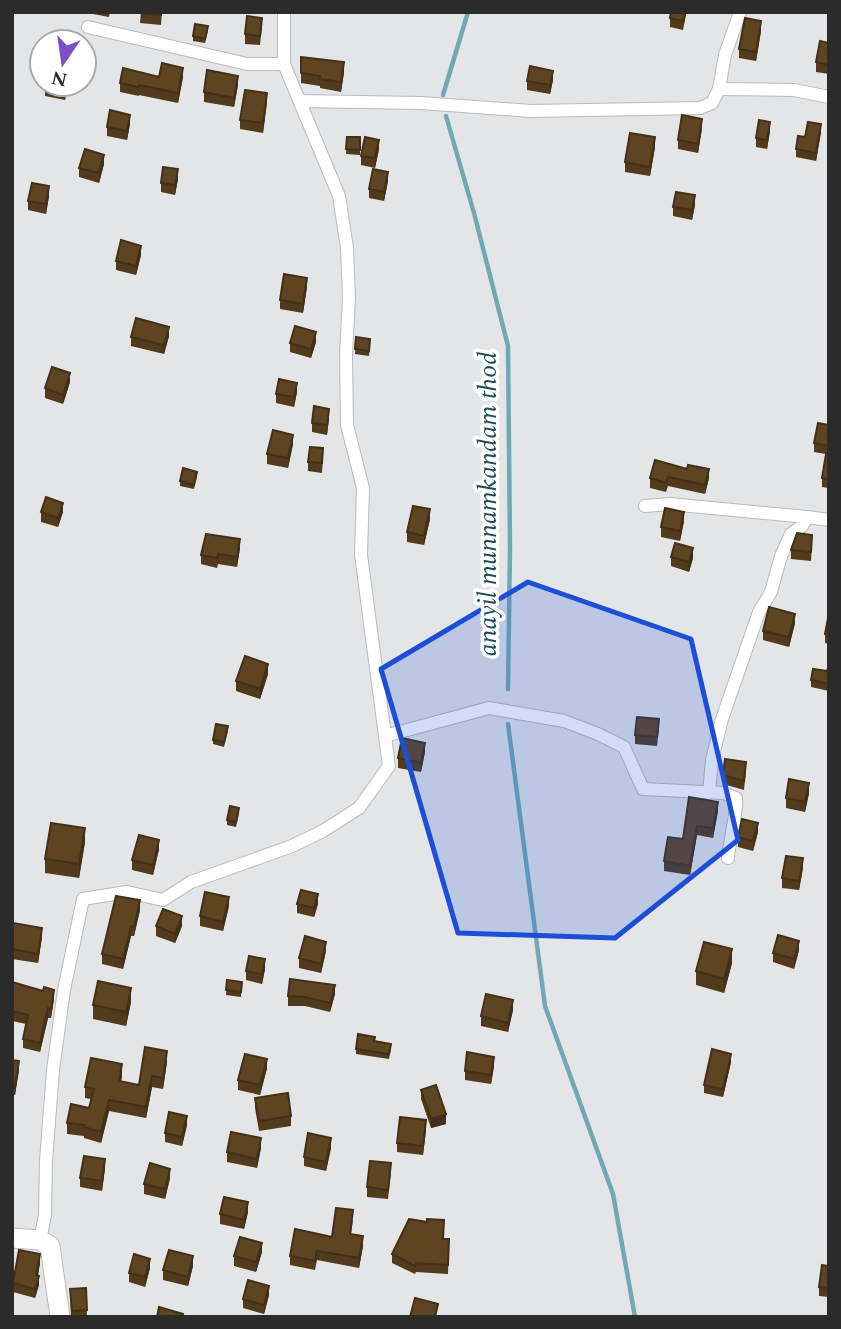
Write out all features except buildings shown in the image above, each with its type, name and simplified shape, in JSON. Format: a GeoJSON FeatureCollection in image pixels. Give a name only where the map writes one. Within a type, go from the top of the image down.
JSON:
{"type":"FeatureCollection","features":[{"type":"Feature","properties":{"kind":"main road"},"geometry":{"type":"LineString","coordinates":[[12,1238],[40,1240],[50,1246],[60,1317]]}},
{"type":"Feature","properties":{"kind":"street"},"geometry":{"type":"LineString","coordinates":[[40,1240],[45,1215],[53,1070],[64,990],[83,899],[127,891],[163,900],[191,882],[292,846],[323,831],[359,808],[389,766],[361,555],[363,488],[347,425],[347,248],[339,196],[284,64],[284,12]]}},
{"type":"Feature","properties":{"kind":"street"},"geometry":{"type":"LineString","coordinates":[[300,101],[421,103],[531,111],[701,108],[712,103],[719,89],[725,55],[740,12]]}},
{"type":"Feature","properties":{"kind":"street"},"geometry":{"type":"LineString","coordinates":[[88,27],[247,64],[284,64]]}},
{"type":"Feature","properties":{"kind":"street"},"geometry":{"type":"LineString","coordinates":[[719,89],[794,90],[829,97]]}},
{"type":"Feature","properties":{"kind":"street"},"geometry":{"type":"LineString","coordinates":[[645,506],[670,504],[829,520]]}},
{"type":"Feature","properties":{"kind":"street"},"geometry":{"type":"LineString","coordinates":[[709,793],[712,760],[722,719],[759,612],[771,592],[781,556],[791,534],[802,526],[807,517]]}},
{"type":"Feature","properties":{"kind":"street"},"geometry":{"type":"LineString","coordinates":[[385,736],[489,708],[564,721],[624,747],[643,789],[723,793],[736,799],[728,858]]}},
{"type":"Feature","properties":{"kind":"highlighted area"},"geometry":{"type":"Polygon","coordinates":[[[528,582],[691,639],[738,840],[615,938],[458,933],[381,669],[528,582]]]}},
{"type":"Feature","properties":{"kind":"waterway","name":"anayil munnamkandam thod"},"geometry":{"type":"LineString","coordinates":[[443,95],[468,12]]}},
{"type":"Feature","properties":{"kind":"waterway","name":"anayil munnamkandam thod"},"geometry":{"type":"LineString","coordinates":[[446,116],[508,346],[508,689]]}},
{"type":"Feature","properties":{"kind":"waterway","name":"anayil munnamkandam thod"},"geometry":{"type":"LineString","coordinates":[[508,724],[545,1006],[613,1194],[635,1317]]}}]}
